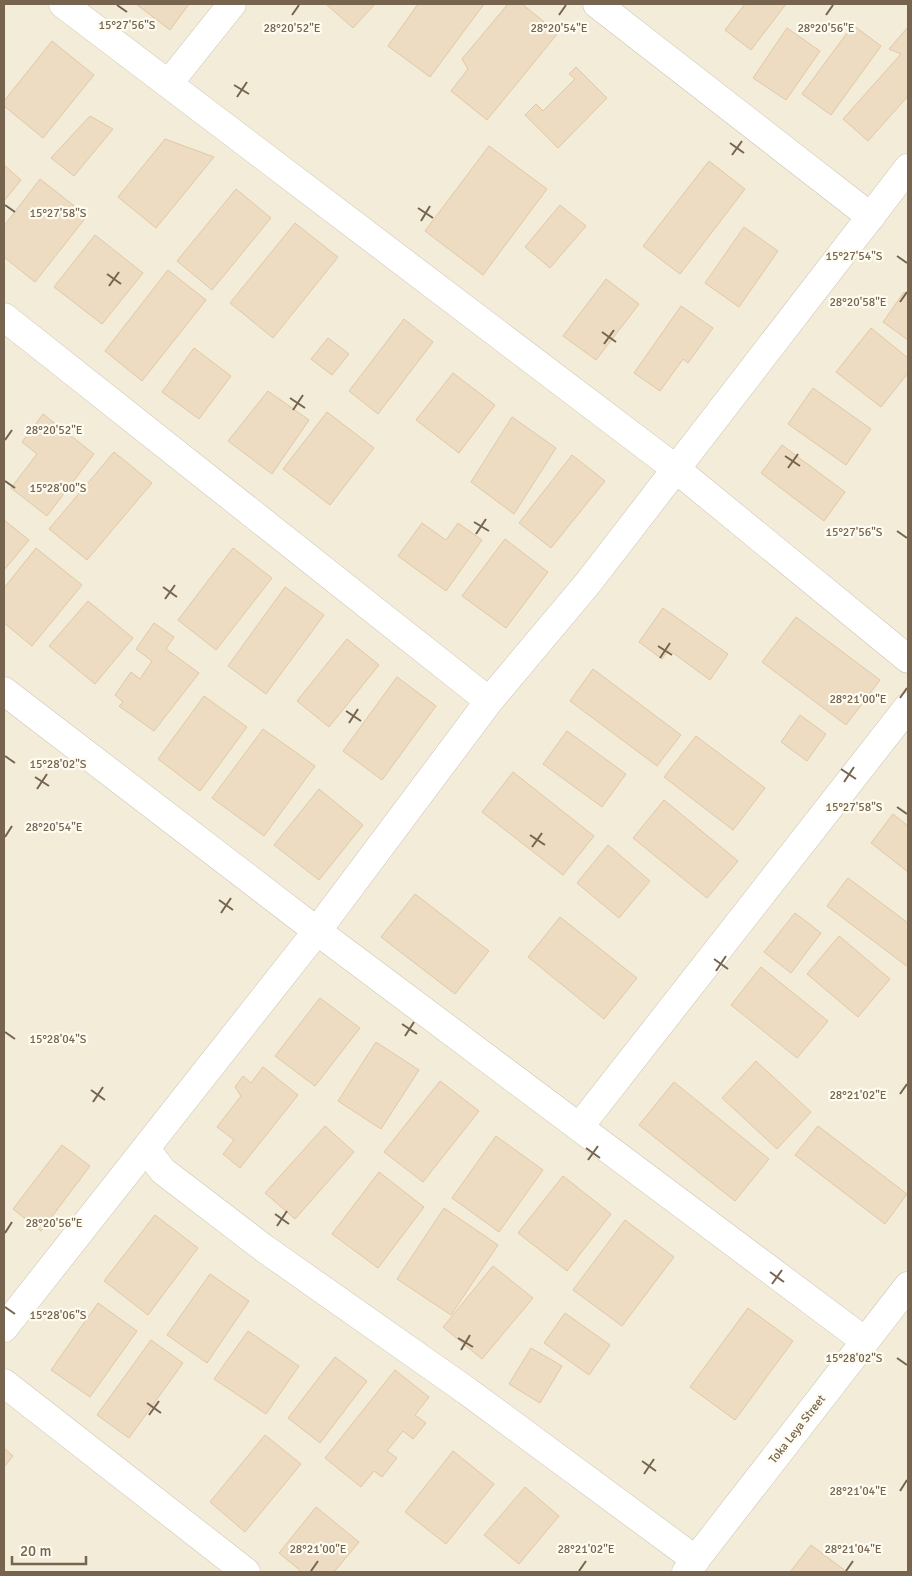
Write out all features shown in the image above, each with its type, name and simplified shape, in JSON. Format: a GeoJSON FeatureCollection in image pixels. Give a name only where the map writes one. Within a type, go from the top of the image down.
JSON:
{"type":"FeatureCollection","features":[{"type":"Feature","properties":{"kind":"street"},"geometry":{"type":"LineString","coordinates":[[63,4],[676,469],[908,659]]}},
{"type":"Feature","properties":{"kind":"street"},"geometry":{"type":"LineString","coordinates":[[169,83],[232,4]]}},
{"type":"Feature","properties":{"kind":"street"},"geometry":{"type":"LineString","coordinates":[[596,4],[871,217]]}},
{"type":"Feature","properties":{"kind":"street"},"geometry":{"type":"LineString","coordinates":[[4,1328],[318,931],[489,701],[588,583],[908,168]]}},
{"type":"Feature","properties":{"kind":"street"},"geometry":{"type":"LineString","coordinates":[[4,317],[489,701]]}},
{"type":"Feature","properties":{"kind":"street"},"geometry":{"type":"LineString","coordinates":[[4,691],[318,931],[865,1341]]}},
{"type":"Feature","properties":{"kind":"street"},"geometry":{"type":"LineString","coordinates":[[580,1126],[908,707]]}},
{"type":"Feature","properties":{"kind":"street"},"geometry":{"type":"LineString","coordinates":[[146,1149],[164,1171],[257,1243],[467,1392],[691,1566]]}},
{"type":"Feature","properties":{"kind":"street","name":"Toka Leya Street"},"geometry":{"type":"LineString","coordinates":[[691,1566],[908,1286]]}},
{"type":"Feature","properties":{"kind":"street"},"geometry":{"type":"LineString","coordinates":[[4,1383],[246,1572]]}},
{"type":"Feature","properties":{"kind":"shaded area"},"geometry":{"type":"Polygon","coordinates":[[[4,4],[908,4],[908,1572],[4,1572],[4,4]]]}},
{"type":"Feature","properties":{"kind":"building"},"geometry":{"type":"Polygon","coordinates":[[[136,4],[189,4],[170,30],[136,4]]]}},
{"type":"Feature","properties":{"kind":"building"},"geometry":{"type":"Polygon","coordinates":[[[326,4],[375,4],[353,28],[326,4]]]}},
{"type":"Feature","properties":{"kind":"building"},"geometry":{"type":"Polygon","coordinates":[[[418,4],[484,4],[430,77],[388,46],[418,4]]]}},
{"type":"Feature","properties":{"kind":"building"},"geometry":{"type":"Polygon","coordinates":[[[508,4],[522,4],[558,33],[487,120],[451,91],[468,69],[462,59],[508,4]]]}},
{"type":"Feature","properties":{"kind":"building"},"geometry":{"type":"Polygon","coordinates":[[[745,4],[786,4],[751,50],[725,30],[745,4]]]}},
{"type":"Feature","properties":{"kind":"building"},"geometry":{"type":"Polygon","coordinates":[[[853,25],[881,46],[831,115],[802,94],[853,25]]]}},
{"type":"Feature","properties":{"kind":"building"},"geometry":{"type":"Polygon","coordinates":[[[908,27],[908,96],[868,141],[843,119],[901,54],[889,49],[908,27]]]}},
{"type":"Feature","properties":{"kind":"building"},"geometry":{"type":"Polygon","coordinates":[[[787,28],[820,51],[786,100],[753,78],[787,28]]]}},
{"type":"Feature","properties":{"kind":"building"},"geometry":{"type":"Polygon","coordinates":[[[52,41],[94,75],[43,138],[4,106],[4,101],[52,41]]]}},
{"type":"Feature","properties":{"kind":"building"},"geometry":{"type":"Polygon","coordinates":[[[576,67],[607,98],[558,148],[525,115],[536,104],[543,111],[575,79],[569,74],[576,67]]]}},
{"type":"Feature","properties":{"kind":"building"},"geometry":{"type":"Polygon","coordinates":[[[90,116],[113,129],[74,176],[51,158],[90,116]]]}},
{"type":"Feature","properties":{"kind":"building"},"geometry":{"type":"Polygon","coordinates":[[[165,139],[214,157],[156,228],[118,197],[165,139]]]}},
{"type":"Feature","properties":{"kind":"building"},"geometry":{"type":"Polygon","coordinates":[[[489,146],[547,189],[483,275],[425,231],[489,146]]]}},
{"type":"Feature","properties":{"kind":"building"},"geometry":{"type":"Polygon","coordinates":[[[709,161],[745,189],[680,274],[643,246],[709,161]]]}},
{"type":"Feature","properties":{"kind":"building"},"geometry":{"type":"Polygon","coordinates":[[[4,165],[21,180],[4,201],[4,165]]]}},
{"type":"Feature","properties":{"kind":"building"},"geometry":{"type":"Polygon","coordinates":[[[40,179],[87,216],[35,282],[4,257],[4,226],[40,179]]]}},
{"type":"Feature","properties":{"kind":"building"},"geometry":{"type":"Polygon","coordinates":[[[236,189],[271,218],[212,290],[177,261],[236,189]]]}},
{"type":"Feature","properties":{"kind":"building"},"geometry":{"type":"Polygon","coordinates":[[[560,205],[586,226],[550,268],[525,247],[560,205]]]}},
{"type":"Feature","properties":{"kind":"building"},"geometry":{"type":"Polygon","coordinates":[[[295,223],[338,257],[273,338],[230,303],[295,223]]]}},
{"type":"Feature","properties":{"kind":"building"},"geometry":{"type":"Polygon","coordinates":[[[744,227],[778,251],[739,307],[705,283],[744,227]]]}},
{"type":"Feature","properties":{"kind":"building"},"geometry":{"type":"Polygon","coordinates":[[[95,235],[143,273],[102,324],[54,287],[95,235]]]}},
{"type":"Feature","properties":{"kind":"building"},"geometry":{"type":"Polygon","coordinates":[[[168,270],[206,300],[142,381],[105,351],[168,270]]]}},
{"type":"Feature","properties":{"kind":"building"},"geometry":{"type":"Polygon","coordinates":[[[606,279],[639,304],[596,360],[563,336],[606,279]]]}},
{"type":"Feature","properties":{"kind":"building"},"geometry":{"type":"Polygon","coordinates":[[[904,292],[908,295],[908,340],[883,322],[904,292]]]}},
{"type":"Feature","properties":{"kind":"building"},"geometry":{"type":"Polygon","coordinates":[[[681,306],[713,328],[688,363],[683,359],[660,391],[634,373],[681,306]]]}},
{"type":"Feature","properties":{"kind":"building"},"geometry":{"type":"Polygon","coordinates":[[[404,319],[433,342],[378,414],[349,391],[404,319]]]}},
{"type":"Feature","properties":{"kind":"building"},"geometry":{"type":"Polygon","coordinates":[[[871,328],[908,358],[908,373],[881,407],[836,372],[871,328]]]}},
{"type":"Feature","properties":{"kind":"building"},"geometry":{"type":"Polygon","coordinates":[[[328,338],[349,354],[332,375],[311,359],[328,338]]]}},
{"type":"Feature","properties":{"kind":"building"},"geometry":{"type":"Polygon","coordinates":[[[194,348],[231,376],[199,419],[162,392],[194,348]]]}},
{"type":"Feature","properties":{"kind":"building"},"geometry":{"type":"Polygon","coordinates":[[[453,373],[495,405],[459,453],[416,420],[453,373]]]}},
{"type":"Feature","properties":{"kind":"building"},"geometry":{"type":"Polygon","coordinates":[[[813,388],[871,429],[846,465],[788,424],[813,388]]]}},
{"type":"Feature","properties":{"kind":"building"},"geometry":{"type":"Polygon","coordinates":[[[268,391],[309,420],[272,474],[228,441],[268,391]]]}},
{"type":"Feature","properties":{"kind":"building"},"geometry":{"type":"Polygon","coordinates":[[[327,412],[374,448],[330,505],[283,469],[327,412]]]}},
{"type":"Feature","properties":{"kind":"building"},"geometry":{"type":"Polygon","coordinates":[[[43,414],[94,454],[47,516],[11,488],[37,454],[22,442],[43,414]]]}},
{"type":"Feature","properties":{"kind":"building"},"geometry":{"type":"Polygon","coordinates":[[[512,417],[556,448],[514,514],[471,482],[512,417]]]}},
{"type":"Feature","properties":{"kind":"building"},"geometry":{"type":"Polygon","coordinates":[[[782,445],[845,492],[824,521],[761,473],[782,445]]]}},
{"type":"Feature","properties":{"kind":"building"},"geometry":{"type":"Polygon","coordinates":[[[114,452],[152,483],[87,560],[49,529],[114,452]]]}},
{"type":"Feature","properties":{"kind":"building"},"geometry":{"type":"Polygon","coordinates":[[[572,455],[605,481],[551,548],[519,523],[572,455]]]}},
{"type":"Feature","properties":{"kind":"building"},"geometry":{"type":"Polygon","coordinates":[[[4,520],[29,540],[4,570],[4,520]]]}},
{"type":"Feature","properties":{"kind":"building"},"geometry":{"type":"Polygon","coordinates":[[[422,523],[446,540],[458,523],[482,540],[446,591],[398,556],[422,523]]]}},
{"type":"Feature","properties":{"kind":"building"},"geometry":{"type":"Polygon","coordinates":[[[505,539],[548,572],[506,628],[462,596],[505,539]]]}},
{"type":"Feature","properties":{"kind":"building"},"geometry":{"type":"Polygon","coordinates":[[[36,548],[82,585],[32,646],[4,623],[4,588],[36,548]]]}},
{"type":"Feature","properties":{"kind":"building"},"geometry":{"type":"Polygon","coordinates":[[[233,548],[272,578],[216,650],[178,620],[233,548]]]}},
{"type":"Feature","properties":{"kind":"building"},"geometry":{"type":"Polygon","coordinates":[[[285,587],[324,615],[266,694],[228,666],[285,587]]]}},
{"type":"Feature","properties":{"kind":"building"},"geometry":{"type":"Polygon","coordinates":[[[88,601],[133,638],[95,684],[49,646],[88,601]]]}},
{"type":"Feature","properties":{"kind":"building"},"geometry":{"type":"Polygon","coordinates":[[[663,608],[728,654],[710,680],[669,650],[662,659],[639,642],[663,608]]]}},
{"type":"Feature","properties":{"kind":"building"},"geometry":{"type":"Polygon","coordinates":[[[796,617],[880,680],[846,725],[762,662],[796,617]]]}},
{"type":"Feature","properties":{"kind":"building"},"geometry":{"type":"Polygon","coordinates":[[[154,623],[174,637],[166,649],[199,673],[154,731],[119,706],[123,702],[115,695],[131,672],[140,679],[152,661],[136,649],[154,623]]]}},
{"type":"Feature","properties":{"kind":"building"},"geometry":{"type":"Polygon","coordinates":[[[347,639],[379,665],[329,727],[297,701],[347,639]]]}},
{"type":"Feature","properties":{"kind":"building"},"geometry":{"type":"Polygon","coordinates":[[[593,669],[681,735],[657,766],[570,701],[593,669]]]}},
{"type":"Feature","properties":{"kind":"building"},"geometry":{"type":"Polygon","coordinates":[[[397,677],[436,706],[382,780],[343,751],[397,677]]]}},
{"type":"Feature","properties":{"kind":"building"},"geometry":{"type":"Polygon","coordinates":[[[204,696],[247,727],[200,791],[158,759],[204,696]]]}},
{"type":"Feature","properties":{"kind":"building"},"geometry":{"type":"Polygon","coordinates":[[[800,715],[826,734],[807,761],[781,742],[800,715]]]}},
{"type":"Feature","properties":{"kind":"building"},"geometry":{"type":"Polygon","coordinates":[[[263,729],[315,766],[264,836],[212,798],[263,729]]]}},
{"type":"Feature","properties":{"kind":"building"},"geometry":{"type":"Polygon","coordinates":[[[567,731],[626,774],[602,807],[543,764],[567,731]]]}},
{"type":"Feature","properties":{"kind":"building"},"geometry":{"type":"Polygon","coordinates":[[[696,736],[765,788],[733,830],[664,777],[696,736]]]}},
{"type":"Feature","properties":{"kind":"building"},"geometry":{"type":"Polygon","coordinates":[[[513,772],[594,836],[563,875],[482,812],[513,772]]]}},
{"type":"Feature","properties":{"kind":"building"},"geometry":{"type":"Polygon","coordinates":[[[319,789],[363,825],[319,880],[274,845],[319,789]]]}},
{"type":"Feature","properties":{"kind":"building"},"geometry":{"type":"Polygon","coordinates":[[[664,800],[738,861],[707,898],[633,838],[664,800]]]}},
{"type":"Feature","properties":{"kind":"building"},"geometry":{"type":"Polygon","coordinates":[[[893,814],[908,826],[908,872],[871,843],[893,814]]]}},
{"type":"Feature","properties":{"kind":"building"},"geometry":{"type":"Polygon","coordinates":[[[608,845],[650,881],[619,918],[577,883],[608,845]]]}},
{"type":"Feature","properties":{"kind":"building"},"geometry":{"type":"Polygon","coordinates":[[[848,878],[908,923],[908,967],[827,906],[848,878]]]}},
{"type":"Feature","properties":{"kind":"building"},"geometry":{"type":"Polygon","coordinates":[[[415,894],[489,951],[455,994],[381,937],[415,894]]]}},
{"type":"Feature","properties":{"kind":"building"},"geometry":{"type":"Polygon","coordinates":[[[795,913],[821,933],[791,973],[764,952],[795,913]]]}},
{"type":"Feature","properties":{"kind":"building"},"geometry":{"type":"Polygon","coordinates":[[[560,917],[637,978],[604,1019],[528,957],[560,917]]]}},
{"type":"Feature","properties":{"kind":"building"},"geometry":{"type":"Polygon","coordinates":[[[839,936],[890,979],[858,1017],[807,974],[839,936]]]}},
{"type":"Feature","properties":{"kind":"building"},"geometry":{"type":"Polygon","coordinates":[[[761,967],[828,1021],[797,1058],[731,1005],[761,967]]]}},
{"type":"Feature","properties":{"kind":"building"},"geometry":{"type":"Polygon","coordinates":[[[320,998],[360,1028],[315,1086],[275,1056],[320,998]]]}},
{"type":"Feature","properties":{"kind":"building"},"geometry":{"type":"Polygon","coordinates":[[[376,1042],[419,1070],[381,1129],[338,1101],[376,1042]]]}},
{"type":"Feature","properties":{"kind":"building"},"geometry":{"type":"Polygon","coordinates":[[[756,1061],[811,1112],[777,1149],[722,1098],[756,1061]]]}},
{"type":"Feature","properties":{"kind":"building"},"geometry":{"type":"Polygon","coordinates":[[[263,1067],[298,1095],[240,1168],[223,1154],[234,1140],[217,1127],[241,1096],[235,1087],[243,1076],[251,1083],[263,1067]]]}},
{"type":"Feature","properties":{"kind":"building"},"geometry":{"type":"Polygon","coordinates":[[[440,1081],[479,1111],[423,1182],[384,1152],[440,1081]]]}},
{"type":"Feature","properties":{"kind":"building"},"geometry":{"type":"Polygon","coordinates":[[[674,1082],[769,1159],[735,1201],[639,1125],[674,1082]]]}},
{"type":"Feature","properties":{"kind":"building"},"geometry":{"type":"Polygon","coordinates":[[[325,1126],[354,1152],[295,1219],[265,1193],[325,1126]]]}},
{"type":"Feature","properties":{"kind":"building"},"geometry":{"type":"Polygon","coordinates":[[[818,1126],[907,1194],[885,1224],[795,1155],[818,1126]]]}},
{"type":"Feature","properties":{"kind":"building"},"geometry":{"type":"Polygon","coordinates":[[[496,1136],[543,1170],[499,1232],[452,1198],[496,1136]]]}},
{"type":"Feature","properties":{"kind":"building"},"geometry":{"type":"Polygon","coordinates":[[[62,1145],[90,1166],[41,1231],[13,1209],[62,1145]]]}},
{"type":"Feature","properties":{"kind":"building"},"geometry":{"type":"Polygon","coordinates":[[[379,1172],[424,1207],[378,1268],[332,1234],[379,1172]]]}},
{"type":"Feature","properties":{"kind":"building"},"geometry":{"type":"Polygon","coordinates":[[[563,1176],[611,1214],[567,1271],[518,1233],[563,1176]]]}},
{"type":"Feature","properties":{"kind":"building"},"geometry":{"type":"Polygon","coordinates":[[[444,1208],[498,1245],[451,1315],[397,1279],[444,1208]]]}},
{"type":"Feature","properties":{"kind":"building"},"geometry":{"type":"Polygon","coordinates":[[[155,1215],[198,1248],[148,1315],[104,1281],[155,1215]]]}},
{"type":"Feature","properties":{"kind":"building"},"geometry":{"type":"Polygon","coordinates":[[[625,1220],[674,1257],[622,1326],[573,1290],[625,1220]]]}},
{"type":"Feature","properties":{"kind":"building"},"geometry":{"type":"Polygon","coordinates":[[[493,1266],[533,1298],[482,1359],[443,1327],[493,1266]]]}},
{"type":"Feature","properties":{"kind":"building"},"geometry":{"type":"Polygon","coordinates":[[[210,1274],[249,1301],[207,1363],[167,1335],[210,1274]]]}},
{"type":"Feature","properties":{"kind":"building"},"geometry":{"type":"Polygon","coordinates":[[[98,1303],[137,1331],[90,1397],[51,1370],[98,1303]]]}},
{"type":"Feature","properties":{"kind":"building"},"geometry":{"type":"Polygon","coordinates":[[[748,1308],[793,1341],[735,1420],[690,1387],[748,1308]]]}},
{"type":"Feature","properties":{"kind":"building"},"geometry":{"type":"Polygon","coordinates":[[[565,1313],[610,1345],[589,1375],[544,1343],[565,1313]]]}},
{"type":"Feature","properties":{"kind":"building"},"geometry":{"type":"Polygon","coordinates":[[[248,1331],[299,1366],[266,1414],[214,1379],[248,1331]]]}},
{"type":"Feature","properties":{"kind":"building"},"geometry":{"type":"Polygon","coordinates":[[[151,1340],[183,1363],[129,1438],[97,1415],[151,1340]]]}},
{"type":"Feature","properties":{"kind":"building"},"geometry":{"type":"Polygon","coordinates":[[[531,1348],[562,1366],[540,1403],[509,1384],[531,1348]]]}},
{"type":"Feature","properties":{"kind":"building"},"geometry":{"type":"Polygon","coordinates":[[[335,1357],[367,1381],[320,1443],[288,1418],[335,1357]]]}},
{"type":"Feature","properties":{"kind":"building"},"geometry":{"type":"Polygon","coordinates":[[[395,1370],[429,1397],[415,1415],[426,1423],[413,1439],[403,1431],[387,1451],[397,1458],[382,1477],[374,1471],[361,1487],[325,1458],[395,1370]]]}},
{"type":"Feature","properties":{"kind":"building"},"geometry":{"type":"Polygon","coordinates":[[[265,1435],[301,1464],[245,1532],[210,1502],[265,1435]]]}},
{"type":"Feature","properties":{"kind":"building"},"geometry":{"type":"Polygon","coordinates":[[[4,1448],[13,1456],[4,1467],[4,1448]]]}},
{"type":"Feature","properties":{"kind":"building"},"geometry":{"type":"Polygon","coordinates":[[[453,1451],[494,1484],[446,1544],[405,1512],[453,1451]]]}},
{"type":"Feature","properties":{"kind":"building"},"geometry":{"type":"Polygon","coordinates":[[[525,1487],[559,1516],[519,1564],[484,1535],[525,1487]]]}},
{"type":"Feature","properties":{"kind":"building"},"geometry":{"type":"Polygon","coordinates":[[[316,1507],[359,1542],[334,1572],[302,1572],[279,1553],[316,1507]]]}},
{"type":"Feature","properties":{"kind":"building"},"geometry":{"type":"Polygon","coordinates":[[[811,1545],[847,1572],[790,1572],[811,1545]]]}}]}
